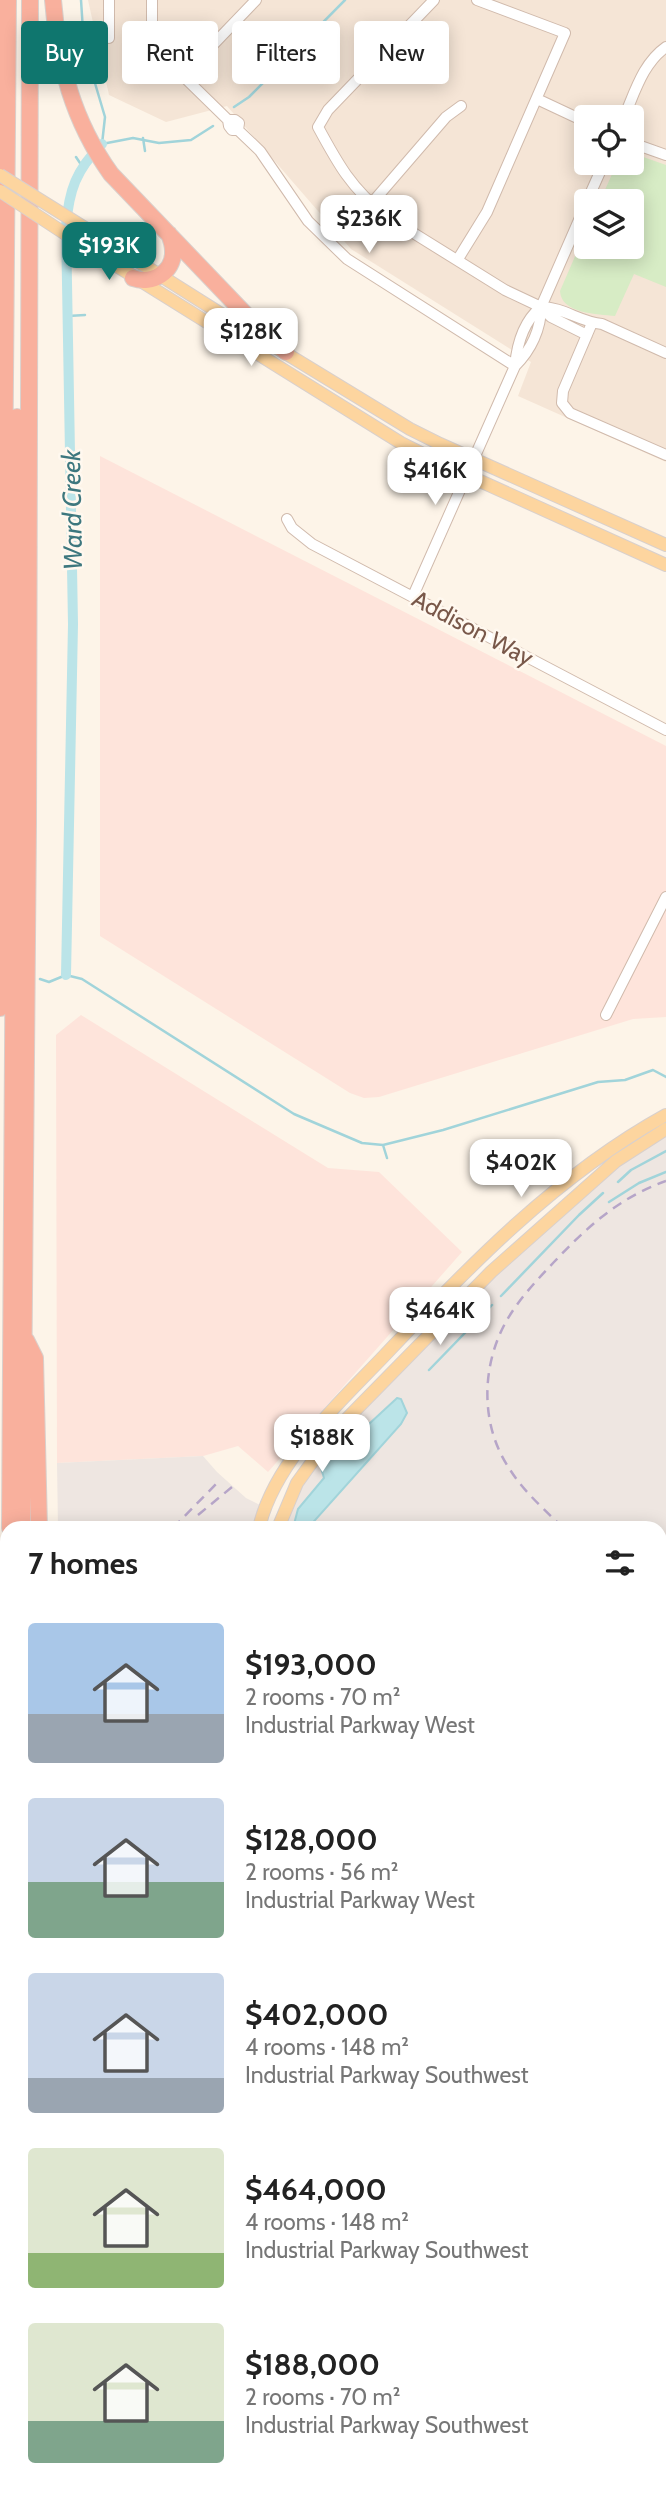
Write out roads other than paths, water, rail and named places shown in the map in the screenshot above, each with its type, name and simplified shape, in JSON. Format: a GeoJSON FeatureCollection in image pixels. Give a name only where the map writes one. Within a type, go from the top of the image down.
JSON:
{"type":"FeatureCollection","features":[{"type":"Feature","properties":{"kind":"highway"},"geometry":{"type":"LineString","coordinates":[[0,1008],[8,0]]}},
{"type":"Feature","properties":{"kind":"highway"},"geometry":{"type":"LineString","coordinates":[[10,1521],[20,0]]}},
{"type":"Feature","properties":{"kind":"highway"},"geometry":{"type":"LineString","coordinates":[[22,1521],[30,0]]}},
{"type":"Feature","properties":{"kind":"highway"},"geometry":{"type":"LineString","coordinates":[[53,0],[62,71],[73,105],[88,139],[111,174],[247,316],[286,352]]}},
{"type":"Feature","properties":{"kind":"highway"},"geometry":{"type":"LineString","coordinates":[[134,278],[146,280],[167,271],[173,258],[169,234]]}},
{"type":"Feature","properties":{"kind":"highway"},"geometry":{"type":"LineString","coordinates":[[24,1336],[35,1358],[39,1521]]}},
{"type":"Feature","properties":{"kind":"main road"},"geometry":{"type":"LineString","coordinates":[[0,175],[401,424],[666,545]]}},
{"type":"Feature","properties":{"kind":"main road"},"geometry":{"type":"LineString","coordinates":[[0,191],[101,258],[373,426],[432,459],[666,565]]}},
{"type":"Feature","properties":{"kind":"main road"},"geometry":{"type":"LineString","coordinates":[[281,1521],[297,1483],[332,1433],[491,1272],[666,1115]]}},
{"type":"Feature","properties":{"kind":"main road"},"geometry":{"type":"LineString","coordinates":[[262,1521],[280,1480],[298,1450],[322,1420],[482,1254],[608,1150],[651,1130],[666,1129]]}},
{"type":"Feature","properties":{"kind":"main road"},"geometry":{"type":"LineString","coordinates":[[482,1254],[491,1272]]}},
{"type":"Feature","properties":{"kind":"street"},"geometry":{"type":"LineString","coordinates":[[109,0],[109,37]]}},
{"type":"Feature","properties":{"kind":"street"},"geometry":{"type":"LineString","coordinates":[[152,0],[152,21]]}},
{"type":"Feature","properties":{"kind":"street"},"geometry":{"type":"LineString","coordinates":[[218,40],[256,0]]}},
{"type":"Feature","properties":{"kind":"street"},"geometry":{"type":"LineString","coordinates":[[434,0],[328,110],[318,127],[342,172],[371,204],[386,216],[505,290],[541,307],[551,317],[587,335]]}},
{"type":"Feature","properties":{"kind":"street"},"geometry":{"type":"LineString","coordinates":[[458,259],[486,212],[565,33],[477,0]]}},
{"type":"Feature","properties":{"kind":"street"},"geometry":{"type":"LineString","coordinates":[[629,105],[653,55],[666,47]]}},
{"type":"Feature","properties":{"kind":"street"},"geometry":{"type":"LineString","coordinates":[[192,84],[228,120],[239,123],[238,130],[260,151],[308,220],[347,259],[516,366]]}},
{"type":"Feature","properties":{"kind":"street"},"geometry":{"type":"LineString","coordinates":[[537,99],[574,116]]}},
{"type":"Feature","properties":{"kind":"street"},"geometry":{"type":"LineString","coordinates":[[371,204],[446,117],[461,106]]}},
{"type":"Feature","properties":{"kind":"street"},"geometry":{"type":"LineString","coordinates":[[644,147],[666,155]]}},
{"type":"Feature","properties":{"kind":"street"},"geometry":{"type":"LineString","coordinates":[[413,596],[516,366],[528,353],[541,320],[541,307],[574,232]]}},
{"type":"Feature","properties":{"kind":"street"},"geometry":{"type":"LineString","coordinates":[[541,307],[555,307],[592,323],[602,324],[666,353]]}},
{"type":"Feature","properties":{"kind":"street"},"geometry":{"type":"LineString","coordinates":[[592,323],[563,391],[562,403],[570,413],[666,455]]}},
{"type":"Feature","properties":{"kind":"street","name":"Addison Way"},"geometry":{"type":"LineString","coordinates":[[287,519],[292,528],[312,544],[666,730]]}},
{"type":"Feature","properties":{"kind":"street"},"geometry":{"type":"LineString","coordinates":[[606,1015],[666,897]]}},
{"type":"Feature","properties":{"kind":"water"},"geometry":{"type":"Polygon","coordinates":[[[397,1398],[401,1399],[407,1413],[401,1424],[314,1521],[295,1521],[298,1509],[324,1478],[321,1468],[343,1439],[356,1436],[397,1398]]]}},
{"type":"Feature","properties":{"kind":"waterway"},"geometry":{"type":"LineString","coordinates":[[81,0],[84,46],[105,117],[102,144],[133,138],[159,143],[191,140],[213,126]]}},
{"type":"Feature","properties":{"kind":"waterway","name":"Ward Creek"},"geometry":{"type":"LineString","coordinates":[[234,107],[249,97],[345,0]]}},
{"type":"Feature","properties":{"kind":"waterway"},"geometry":{"type":"LineString","coordinates":[[143,138],[145,151]]}},
{"type":"Feature","properties":{"kind":"waterway","name":"Ward Creek"},"geometry":{"type":"LineString","coordinates":[[66,975],[73,624],[66,226],[75,181],[102,144]]}},
{"type":"Feature","properties":{"kind":"waterway"},"geometry":{"type":"LineString","coordinates":[[76,157],[82,166]]}},
{"type":"Feature","properties":{"kind":"waterway"},"geometry":{"type":"LineString","coordinates":[[68,316],[85,315]]}},
{"type":"Feature","properties":{"kind":"waterway"},"geometry":{"type":"LineString","coordinates":[[40,979],[49,982],[66,975],[82,979],[294,1114],[362,1143],[383,1145],[443,1130],[598,1082],[625,1080],[653,1070],[666,1077]]}},
{"type":"Feature","properties":{"kind":"waterway"},"geometry":{"type":"LineString","coordinates":[[383,1145],[387,1158]]}},
{"type":"Feature","properties":{"kind":"waterway"},"geometry":{"type":"LineString","coordinates":[[618,1182],[631,1170],[666,1151]]}},
{"type":"Feature","properties":{"kind":"waterway"},"geometry":{"type":"LineString","coordinates":[[609,1202],[639,1183],[666,1172]]}},
{"type":"Feature","properties":{"kind":"waterway"},"geometry":{"type":"LineString","coordinates":[[501,1296],[603,1193]]}},
{"type":"Feature","properties":{"kind":"waterway"},"geometry":{"type":"LineString","coordinates":[[429,1370],[492,1305]]}},
{"type":"Feature","properties":{"kind":"railway"},"geometry":{"type":"LineString","coordinates":[[556,1521],[534,1500],[509,1468],[493,1433],[487,1395],[492,1356],[498,1338],[517,1305],[566,1249],[619,1204],[666,1181]]}},
{"type":"Feature","properties":{"kind":"railway"},"geometry":{"type":"LineString","coordinates":[[180,1521],[220,1480]]}},
{"type":"Feature","properties":{"kind":"railway"},"geometry":{"type":"LineString","coordinates":[[198,1515],[232,1487]]}}]}
